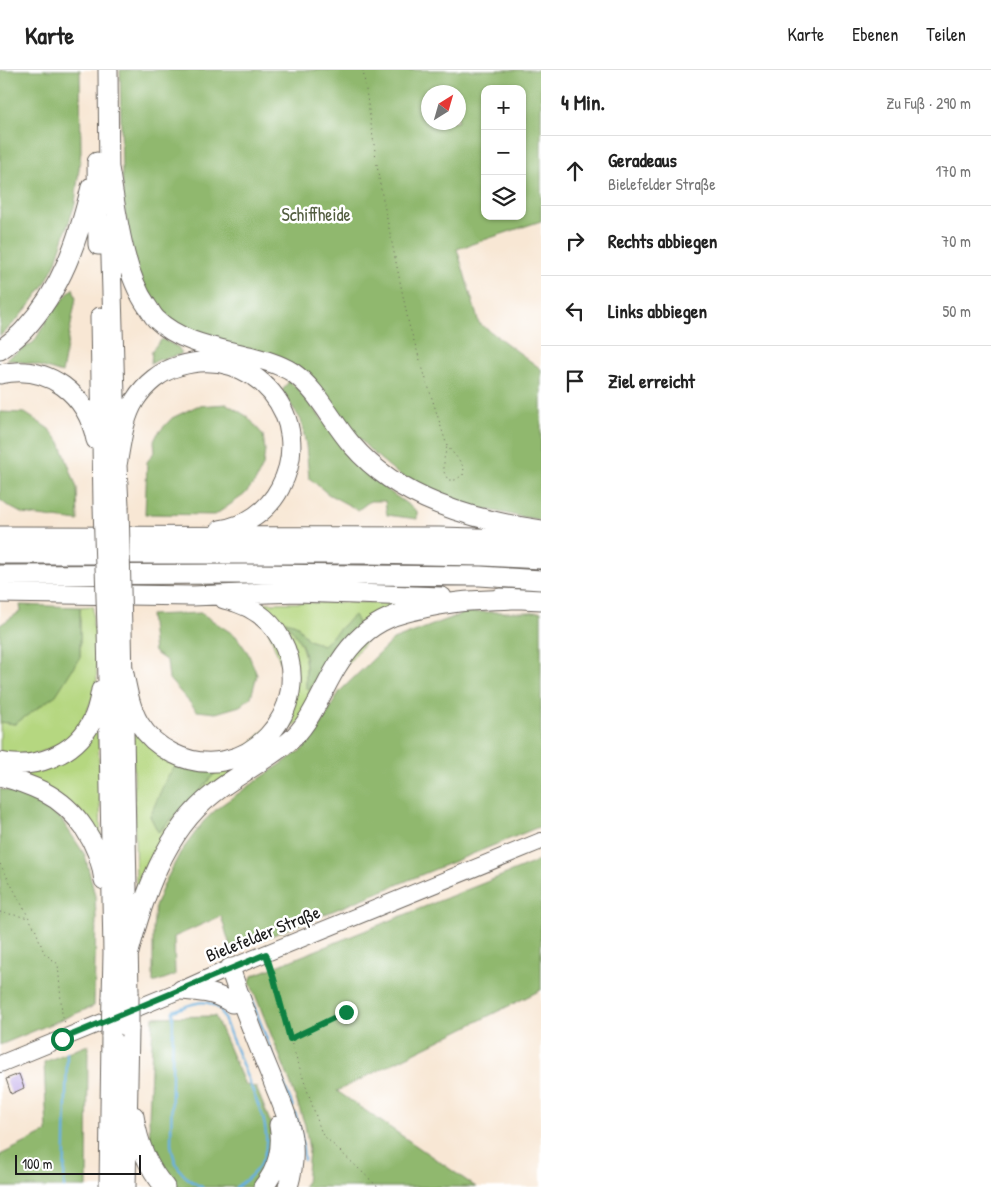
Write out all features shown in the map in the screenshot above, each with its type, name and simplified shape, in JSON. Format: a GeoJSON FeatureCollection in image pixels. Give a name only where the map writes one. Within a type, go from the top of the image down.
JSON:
{"type":"FeatureCollection","features":[{"type":"Feature","properties":{"kind":"highway"},"geometry":{"type":"LineString","coordinates":[[95,70],[103,165],[117,465]]}},
{"type":"Feature","properties":{"kind":"highway"},"geometry":{"type":"LineString","coordinates":[[103,478],[103,165],[108,70]]}},
{"type":"Feature","properties":{"kind":"highway"},"geometry":{"type":"LineString","coordinates":[[0,350],[22,332],[54,290],[76,243],[84,215],[103,165]]}},
{"type":"Feature","properties":{"kind":"highway"},"geometry":{"type":"LineString","coordinates":[[103,165],[130,270],[141,298],[155,318],[179,336],[268,361],[291,372],[312,390],[351,444],[365,458],[392,481],[420,497],[462,512],[541,530]]}},
{"type":"Feature","properties":{"kind":"highway"},"geometry":{"type":"LineString","coordinates":[[109,1187],[111,1036],[120,995],[121,954],[111,506],[125,422],[140,393],[164,372],[173,368],[204,361],[225,363],[254,376],[267,387],[283,410],[290,430],[291,440],[288,473],[277,494],[264,510],[247,522],[230,528],[177,535]]}},
{"type":"Feature","properties":{"kind":"highway"},"geometry":{"type":"LineString","coordinates":[[0,374],[15,372],[35,374],[55,381],[72,392],[79,400],[91,422],[111,506]]}},
{"type":"Feature","properties":{"kind":"highway"},"geometry":{"type":"LineString","coordinates":[[0,528],[46,536]]}},
{"type":"Feature","properties":{"kind":"highway"},"geometry":{"type":"LineString","coordinates":[[0,536],[439,537],[541,541]]}},
{"type":"Feature","properties":{"kind":"highway"},"geometry":{"type":"LineString","coordinates":[[0,554],[364,554],[541,559]]}},
{"type":"Feature","properties":{"kind":"highway"},"geometry":{"type":"LineString","coordinates":[[0,575],[247,574],[480,576],[541,580]]}},
{"type":"Feature","properties":{"kind":"highway"},"geometry":{"type":"LineString","coordinates":[[0,593],[192,596],[296,592],[541,600]]}},
{"type":"Feature","properties":{"kind":"highway"},"geometry":{"type":"LineString","coordinates":[[0,601],[61,594]]}},
{"type":"Feature","properties":{"kind":"highway"},"geometry":{"type":"LineString","coordinates":[[115,663],[134,714],[144,731],[159,745],[176,755],[204,762],[224,760],[243,755],[267,738],[282,718],[290,694],[290,664],[283,644],[273,627],[250,608],[225,599],[192,596]]}},
{"type":"Feature","properties":{"kind":"highway"},"geometry":{"type":"LineString","coordinates":[[121,954],[168,846],[182,827],[212,794],[268,757],[294,737],[305,722],[339,663],[353,644],[366,632],[389,618],[411,610],[458,602],[512,598]]}},
{"type":"Feature","properties":{"kind":"highway"},"geometry":{"type":"LineString","coordinates":[[0,762],[24,764],[44,760],[63,752],[79,739],[92,723],[115,663]]}},
{"type":"Feature","properties":{"kind":"highway"},"geometry":{"type":"LineString","coordinates":[[0,776],[46,793],[69,810],[85,828],[96,849],[102,868],[121,954]]}},
{"type":"Feature","properties":{"kind":"highway"},"geometry":{"type":"LineString","coordinates":[[224,971],[232,1004],[274,1110],[280,1133],[280,1149],[277,1163],[270,1178],[263,1187]]}},
{"type":"Feature","properties":{"kind":"highway"},"geometry":{"type":"LineString","coordinates":[[224,971],[241,1002],[287,1117],[294,1158],[288,1187]]}},
{"type":"Feature","properties":{"kind":"highway"},"geometry":{"type":"LineString","coordinates":[[181,990],[212,993],[232,1004]]}},
{"type":"Feature","properties":{"kind":"highway"},"geometry":{"type":"LineString","coordinates":[[120,995],[129,1029],[126,1187]]}},
{"type":"Feature","properties":{"kind":"highway"},"geometry":{"type":"LineString","coordinates":[[128,1058],[134,1119],[142,1149],[151,1169],[165,1187]]}},
{"type":"Feature","properties":{"kind":"main road","name":"Bielefelder Straße"},"geometry":{"type":"LineString","coordinates":[[0,1064],[541,841]]}},
{"type":"Feature","properties":{"kind":"path"},"geometry":{"type":"LineString","coordinates":[[363,70],[380,185],[409,325],[447,446],[464,468],[462,475],[455,480],[448,480],[444,472],[447,446]]}},
{"type":"Feature","properties":{"kind":"path"},"geometry":{"type":"LineString","coordinates":[[0,864],[36,931],[44,953],[58,964],[62,1013],[65,1023]]}},
{"type":"Feature","properties":{"kind":"path"},"geometry":{"type":"LineString","coordinates":[[0,912],[29,919]]}},
{"type":"Feature","properties":{"kind":"path"},"geometry":{"type":"LineString","coordinates":[[266,954],[290,1039],[322,1134],[378,1187]]}},
{"type":"Feature","properties":{"kind":"path"},"geometry":{"type":"LineString","coordinates":[[290,1039],[346,1012]]}},
{"type":"Feature","properties":{"kind":"green space"},"geometry":{"type":"Polygon","coordinates":[[[0,70],[80,70],[81,151],[75,204],[55,264],[45,284],[32,302],[0,336],[0,70]]]}},
{"type":"Feature","properties":{"kind":"green space","name":"Schiffheide"},"geometry":{"type":"Polygon","coordinates":[[[120,70],[541,70],[541,221],[457,249],[479,323],[541,369],[541,520],[466,505],[425,490],[397,473],[372,452],[357,436],[317,384],[183,328],[161,314],[148,295],[136,267],[125,214],[122,176],[120,70]]]}},
{"type":"Feature","properties":{"kind":"green space"},"geometry":{"type":"Polygon","coordinates":[[[73,288],[76,298],[62,373],[33,364],[6,359],[34,342],[51,313],[73,288]]]}},
{"type":"Feature","properties":{"kind":"green space"},"geometry":{"type":"Polygon","coordinates":[[[162,339],[178,347],[182,353],[151,364],[152,350],[162,339]]]}},
{"type":"Feature","properties":{"kind":"green space"},"geometry":{"type":"Polygon","coordinates":[[[289,381],[300,391],[356,462],[386,489],[417,511],[417,519],[387,515],[385,501],[370,501],[358,510],[328,494],[309,478],[306,445],[301,420],[282,391],[289,381]]]}},
{"type":"Feature","properties":{"kind":"green space"},"geometry":{"type":"Polygon","coordinates":[[[227,404],[248,417],[263,435],[265,450],[263,466],[255,482],[244,495],[215,515],[145,514],[147,462],[155,451],[154,441],[158,433],[172,418],[197,406],[227,404]]]}},
{"type":"Feature","properties":{"kind":"green space"},"geometry":{"type":"Polygon","coordinates":[[[0,412],[25,413],[49,429],[60,442],[77,488],[78,521],[23,514],[0,500],[0,412]]]}},
{"type":"Feature","properties":{"kind":"green space"},"geometry":{"type":"Polygon","coordinates":[[[418,602],[388,614],[302,720],[232,772],[141,890],[136,890],[133,729],[226,767],[295,701],[258,603],[418,602]],[[353,616],[323,645],[308,640],[296,624],[285,621],[303,649],[306,688],[310,689],[332,654],[359,625],[353,616]],[[175,767],[150,816],[159,832],[215,773],[175,767]]]}},
{"type":"Feature","properties":{"kind":"green space"},"geometry":{"type":"Polygon","coordinates":[[[20,605],[80,607],[80,657],[56,695],[15,724],[0,722],[0,625],[21,611],[20,605]]]}},
{"type":"Feature","properties":{"kind":"green space"},"geometry":{"type":"Polygon","coordinates":[[[93,606],[97,682],[95,692],[80,729],[67,741],[32,756],[0,754],[0,722],[15,724],[80,657],[80,607],[93,606]]]}},
{"type":"Feature","properties":{"kind":"green space"},"geometry":{"type":"Polygon","coordinates":[[[467,612],[541,612],[541,826],[232,952],[221,916],[174,937],[175,975],[153,983],[155,907],[180,853],[204,821],[220,806],[303,749],[317,731],[340,691],[393,640],[467,612]]]}},
{"type":"Feature","properties":{"kind":"green space"},"geometry":{"type":"Polygon","coordinates":[[[201,613],[236,636],[248,653],[257,675],[251,697],[240,706],[216,713],[197,711],[169,679],[167,661],[154,652],[150,615],[201,613]]]}},
{"type":"Feature","properties":{"kind":"green space"},"geometry":{"type":"Polygon","coordinates":[[[354,615],[359,625],[332,654],[310,689],[306,688],[306,663],[303,648],[285,621],[296,624],[308,640],[323,645],[354,615]]]}},
{"type":"Feature","properties":{"kind":"green space"},"geometry":{"type":"Polygon","coordinates":[[[98,727],[101,841],[14,769],[98,727]]]}},
{"type":"Feature","properties":{"kind":"green space"},"geometry":{"type":"Polygon","coordinates":[[[175,767],[195,771],[216,772],[197,794],[158,832],[150,816],[167,777],[175,767]]]}},
{"type":"Feature","properties":{"kind":"green space"},"geometry":{"type":"Polygon","coordinates":[[[0,789],[26,796],[41,804],[61,819],[85,855],[95,896],[96,918],[94,1006],[0,1045],[0,789]]]}},
{"type":"Feature","properties":{"kind":"green space"},"geometry":{"type":"Polygon","coordinates":[[[541,860],[541,990],[337,1091],[476,1187],[303,1187],[306,1183],[309,1150],[305,1125],[289,1079],[250,982],[252,976],[541,860]]]}},
{"type":"Feature","properties":{"kind":"green space"},"geometry":{"type":"Polygon","coordinates":[[[215,1016],[245,1085],[256,1087],[271,1124],[272,1156],[259,1179],[251,1187],[175,1187],[168,1180],[150,1145],[149,1117],[153,1017],[215,1016]]]}},
{"type":"Feature","properties":{"kind":"green space"},"geometry":{"type":"Polygon","coordinates":[[[88,1045],[87,1187],[0,1187],[0,1155],[47,1132],[44,1062],[88,1045]]]}},
{"type":"Feature","properties":{"kind":"building"},"geometry":{"type":"Polygon","coordinates":[[[19,1074],[24,1088],[11,1094],[6,1079],[19,1074]]]}},
{"type":"Feature","properties":{"kind":"waterway"},"geometry":{"type":"LineString","coordinates":[[247,988],[293,1107]]}},
{"type":"Feature","properties":{"kind":"waterway"},"geometry":{"type":"LineString","coordinates":[[202,1187],[189,1180],[180,1170],[174,1159],[171,1144],[173,1011],[204,1002],[210,1003],[221,1011],[263,1117],[266,1139],[264,1157],[254,1173],[236,1187]]}},
{"type":"Feature","properties":{"kind":"waterway"},"geometry":{"type":"LineString","coordinates":[[64,1187],[67,1052]]}},
{"type":"Feature","properties":{"kind":"waterway"},"geometry":{"type":"LineString","coordinates":[[295,1113],[299,1124],[304,1160]]}},
{"type":"Feature","properties":{"kind":"route"},"geometry":{"type":"LineString","coordinates":[[62,1039],[266,954],[290,1039],[346,1012]]}}]}
